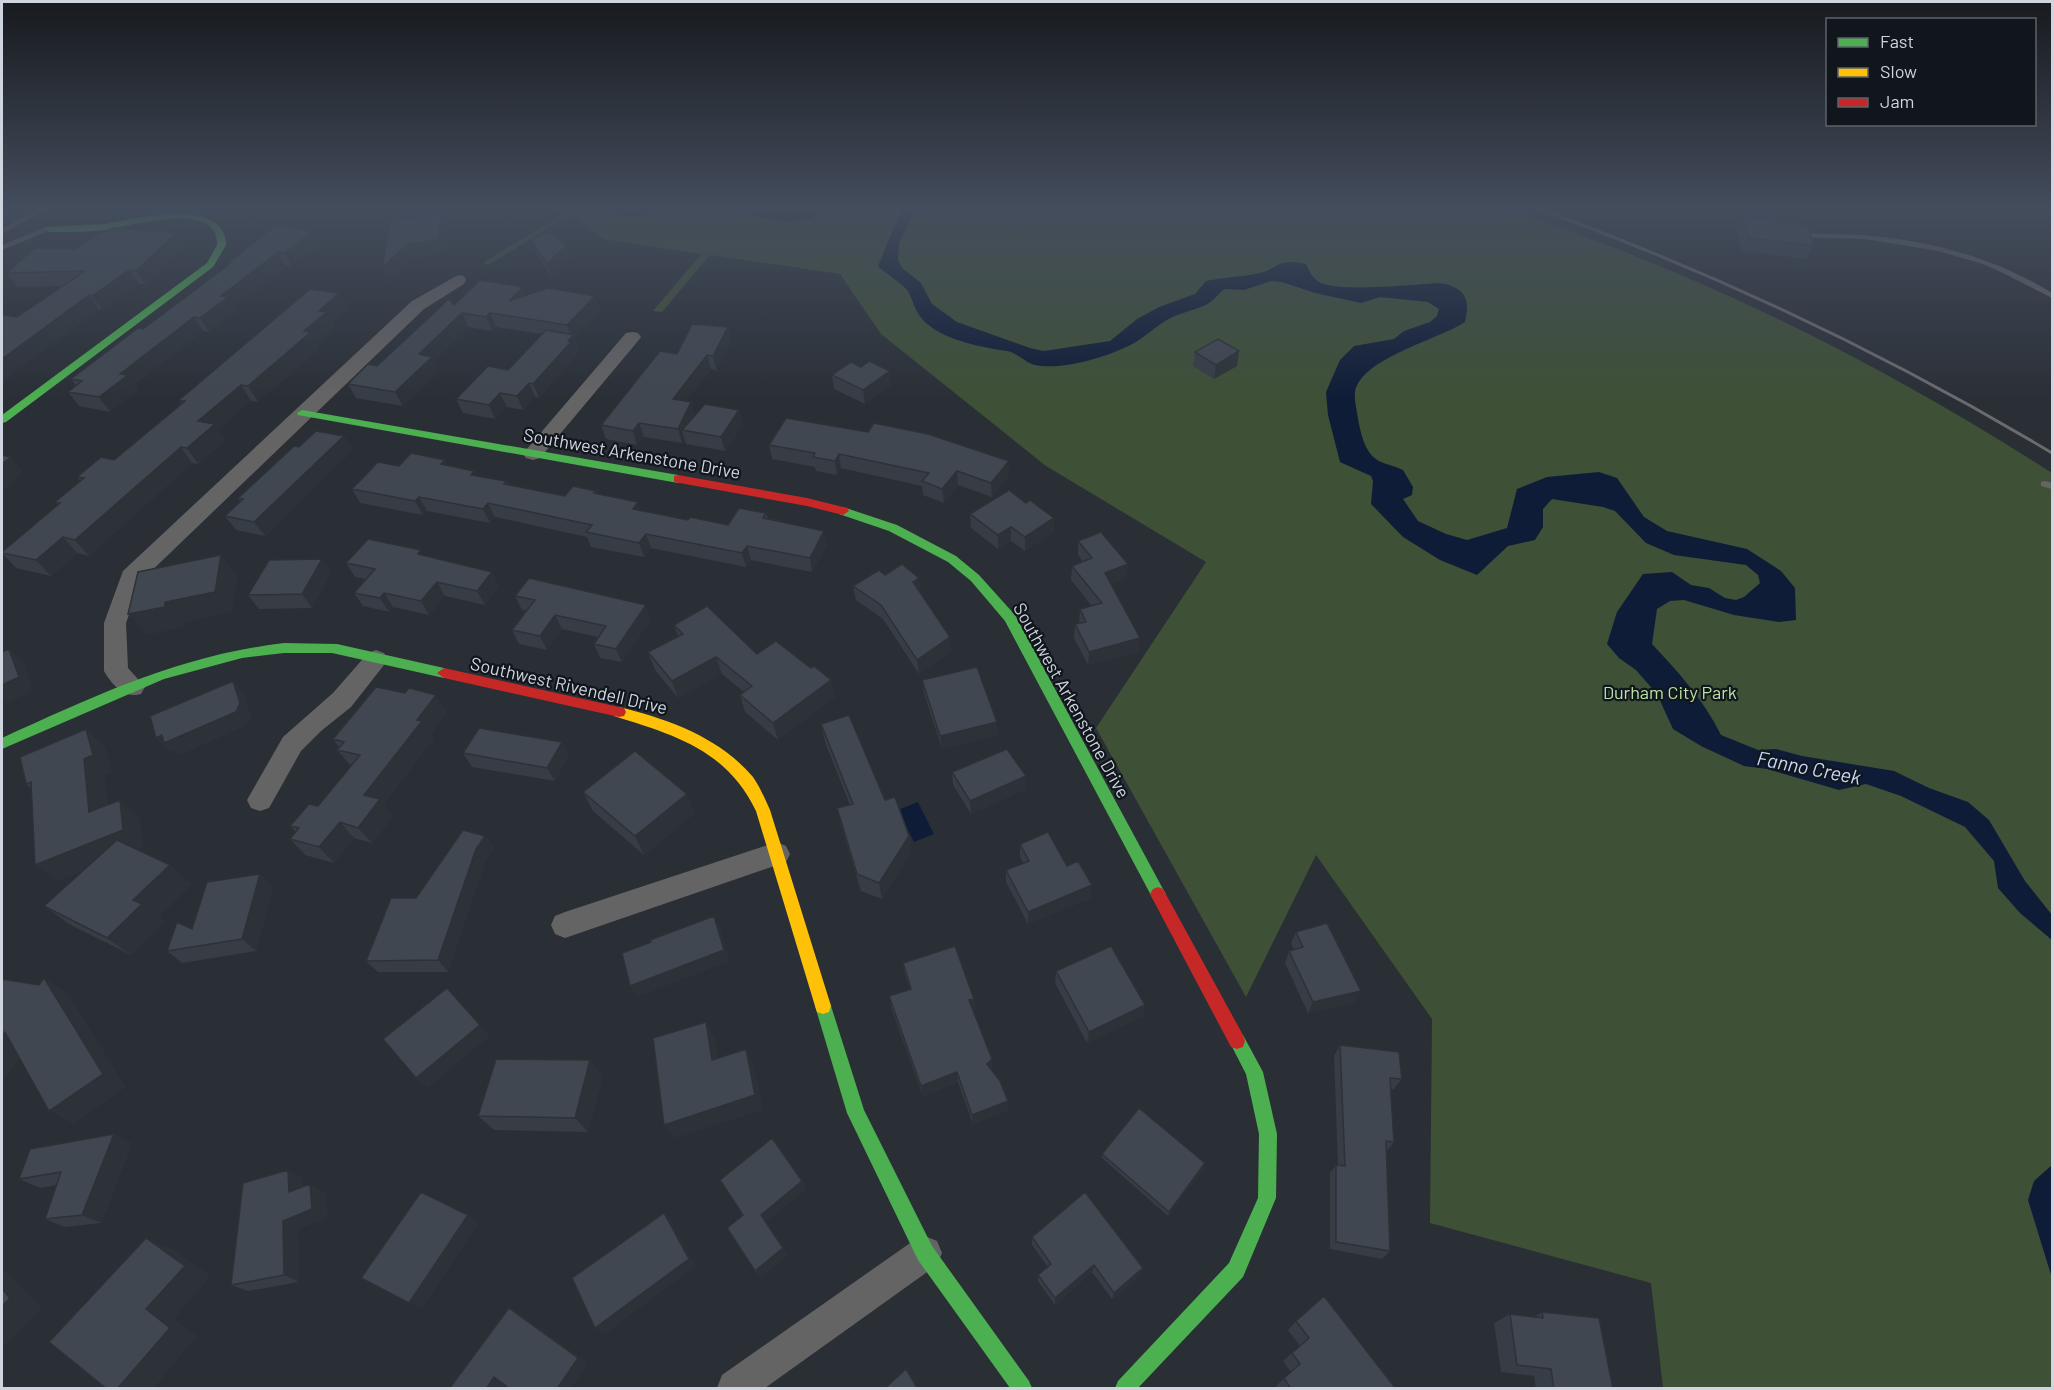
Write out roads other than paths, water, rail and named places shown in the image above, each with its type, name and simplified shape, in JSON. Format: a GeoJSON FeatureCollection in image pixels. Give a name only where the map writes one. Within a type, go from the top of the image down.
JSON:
{"type":"FeatureCollection","features":[{"type":"Feature","properties":{"kind":"street"},"geometry":{"type":"LineString","coordinates":[[2,420],[202,271]]}},
{"type":"Feature","properties":{"kind":"street"},"geometry":{"type":"LineString","coordinates":[[133,687],[116,671],[115,623],[131,577],[418,305],[458,280]]}},
{"type":"Feature","properties":{"kind":"street"},"geometry":{"type":"LineString","coordinates":[[533,454],[632,337]]}},
{"type":"Feature","properties":{"kind":"street","name":"Southwest Arkenstone Drive"},"geometry":{"type":"LineString","coordinates":[[302,413],[807,502],[849,512],[889,525],[926,543],[971,574],[1010,618],[1254,1072],[1268,1134],[1267,1198],[1236,1270],[1125,1389]]}},
{"type":"Feature","properties":{"kind":"street","name":"Southwest Rivendell Drive"},"geometry":{"type":"LineString","coordinates":[[2,744],[133,687],[212,660],[275,646],[302,645],[330,648],[668,726],[712,751],[733,766],[749,783],[763,810],[856,1113],[925,1253],[1022,1389]]}},
{"type":"Feature","properties":{"kind":"street"},"geometry":{"type":"LineString","coordinates":[[260,800],[292,744],[312,724],[342,700],[376,659]]}},
{"type":"Feature","properties":{"kind":"street"},"geometry":{"type":"LineString","coordinates":[[565,925],[777,855]]}},
{"type":"Feature","properties":{"kind":"street"},"geometry":{"type":"LineString","coordinates":[[735,1389],[925,1253]]}},
{"type":"Feature","properties":{"kind":"lane"},"geometry":{"type":"LineString","coordinates":[[2006,271],[2052,296]]}},
{"type":"Feature","properties":{"kind":"water","name":"Fanno Creek"},"geometry":{"type":"Polygon","coordinates":[[[884,271],[906,271],[921,283],[932,304],[957,322],[1044,351],[1110,341],[1137,319],[1159,307],[1195,294],[1206,281],[1267,271],[1309,271],[1319,282],[1342,287],[1440,283],[1455,287],[1466,300],[1465,322],[1386,359],[1360,380],[1355,392],[1358,419],[1367,449],[1381,462],[1403,470],[1413,487],[1412,495],[1403,499],[1418,521],[1446,534],[1467,540],[1507,528],[1517,489],[1547,477],[1599,472],[1617,478],[1644,517],[1667,531],[1747,549],[1781,571],[1795,588],[1796,620],[1779,622],[1734,615],[1684,600],[1670,601],[1657,609],[1652,644],[1699,698],[1721,735],[1758,750],[1776,749],[1802,756],[1894,771],[1929,788],[1968,802],[1989,820],[2025,881],[2052,915],[2052,940],[2020,913],[1998,888],[1994,861],[1965,827],[1901,796],[1866,784],[1839,790],[1767,769],[1744,766],[1701,746],[1673,729],[1657,694],[1636,670],[1619,658],[1607,644],[1617,612],[1643,574],[1672,572],[1691,585],[1709,588],[1725,598],[1736,600],[1744,597],[1760,583],[1758,575],[1746,565],[1674,555],[1646,543],[1615,511],[1552,499],[1543,509],[1543,527],[1535,540],[1508,546],[1477,575],[1440,560],[1403,537],[1371,504],[1373,481],[1371,476],[1340,462],[1328,415],[1326,392],[1340,360],[1354,346],[1394,339],[1404,331],[1430,322],[1437,316],[1439,309],[1428,302],[1380,297],[1361,303],[1271,281],[1244,290],[1224,289],[1206,305],[1170,318],[1136,342],[1114,352],[1073,364],[1046,366],[1035,365],[1011,352],[965,342],[934,329],[920,316],[909,293],[884,271]]]}},
{"type":"Feature","properties":{"kind":"water"},"geometry":{"type":"Polygon","coordinates":[[[918,802],[934,834],[914,842],[898,810],[918,802]]]}},
{"type":"Feature","properties":{"kind":"water"},"geometry":{"type":"Polygon","coordinates":[[[2052,1165],[2052,1278],[2028,1200],[2034,1181],[2052,1165]]]}},
{"type":"Feature","properties":{"kind":"railway"},"geometry":{"type":"LineString","coordinates":[[1695,271],[1862,348],[1989,416],[2052,453]]}},
{"type":"Feature","properties":{"kind":"park label","name":"Durham City Park"},"geometry":{"type":"Point","coordinates":[1670,692]}}]}
